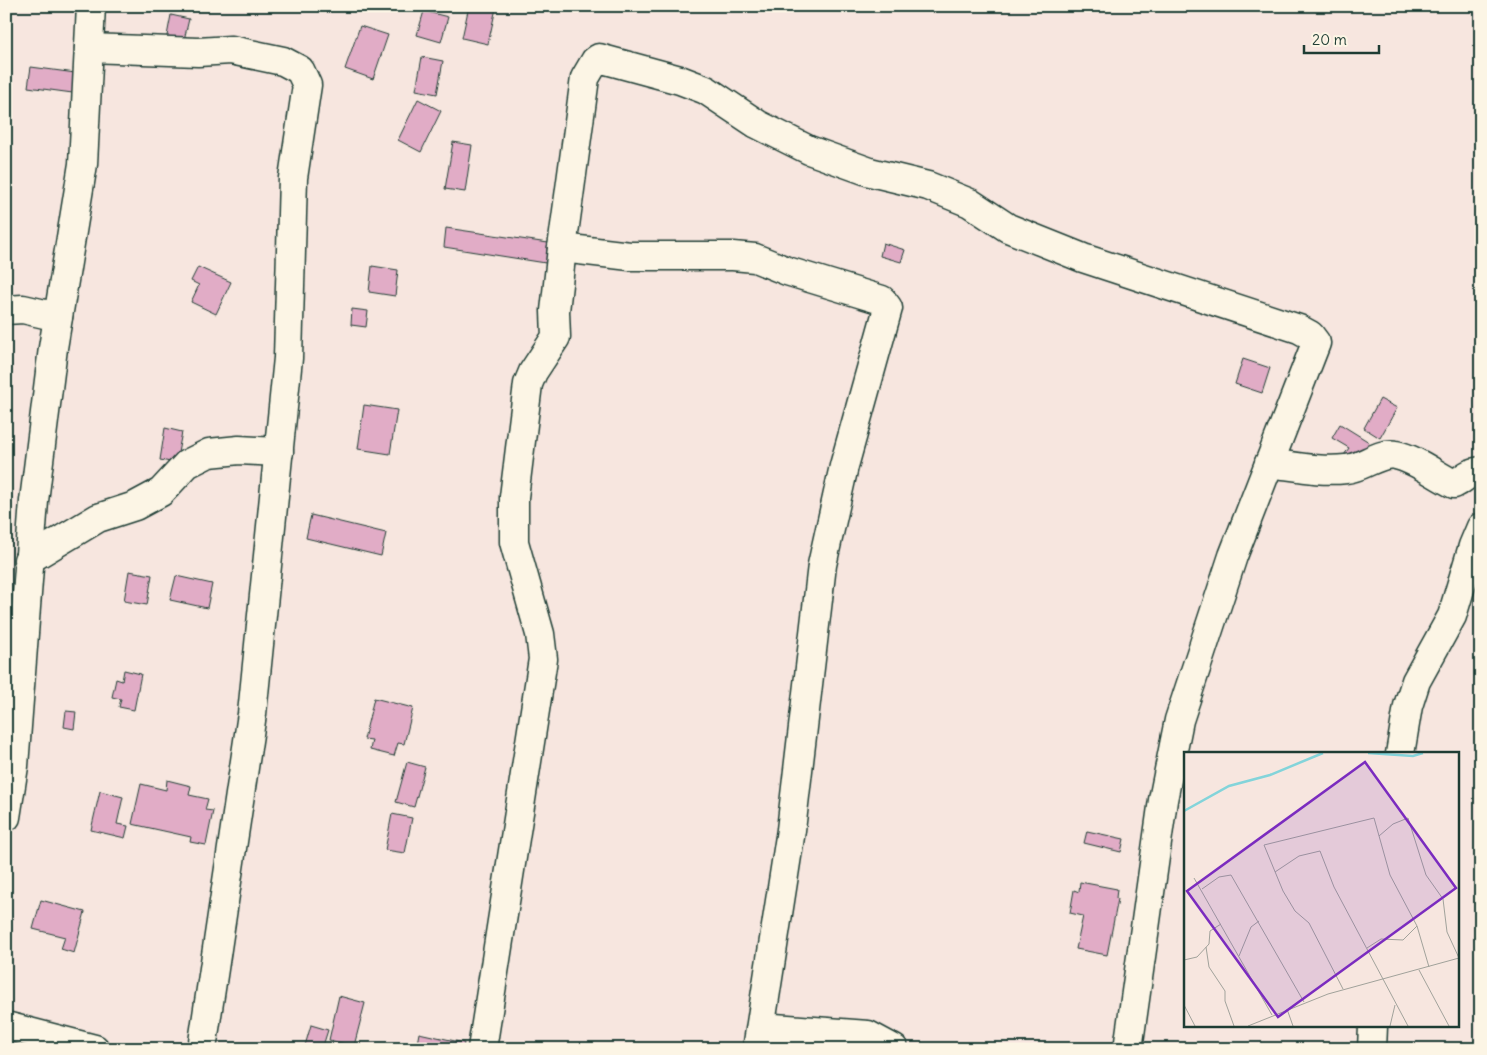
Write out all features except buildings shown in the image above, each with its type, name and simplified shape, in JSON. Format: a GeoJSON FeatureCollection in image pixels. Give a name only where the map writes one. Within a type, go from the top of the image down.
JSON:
{"type":"FeatureCollection","features":[{"type":"Feature","properties":{"kind":"street"},"geometry":{"type":"LineString","coordinates":[[6,817],[14,766],[28,560],[35,492],[58,317],[83,164],[91,6]]}},
{"type":"Feature","properties":{"kind":"street"},"geometry":{"type":"LineString","coordinates":[[89,48],[198,52],[231,50],[283,61],[300,70],[307,86],[293,178],[288,358],[252,714],[202,1049]]}},
{"type":"Feature","properties":{"kind":"street"},"geometry":{"type":"LineString","coordinates":[[482,1049],[543,659],[540,634],[514,542],[514,497],[528,384],[533,372],[556,337],[555,311],[562,248],[585,78],[595,61],[606,58],[706,90],[757,124],[809,150],[870,172],[928,186],[970,203],[1008,228],[1083,258],[1300,329],[1310,335],[1316,343],[1314,353],[1233,556],[1179,720],[1163,800],[1128,1049]]}},
{"type":"Feature","properties":{"kind":"street"},"geometry":{"type":"LineString","coordinates":[[562,248],[630,256],[733,256],[755,258],[882,300],[888,308],[844,466],[822,566],[791,830],[759,1038],[868,1035],[894,1049]]}},
{"type":"Feature","properties":{"kind":"street"},"geometry":{"type":"LineString","coordinates":[[6,310],[23,308],[58,317]]}},
{"type":"Feature","properties":{"kind":"street"},"geometry":{"type":"LineString","coordinates":[[28,560],[98,518],[135,506],[161,492],[187,464],[209,453],[239,450],[278,452]]}},
{"type":"Feature","properties":{"kind":"street"},"geometry":{"type":"LineString","coordinates":[[1269,463],[1318,469],[1346,470],[1364,465],[1381,456],[1394,454],[1409,459],[1454,484],[1460,482],[1467,474],[1481,471]]}},
{"type":"Feature","properties":{"kind":"street"},"geometry":{"type":"LineString","coordinates":[[1400,752],[1408,706],[1416,681],[1452,616],[1472,546],[1481,527]]}},
{"type":"Feature","properties":{"kind":"street"},"geometry":{"type":"LineString","coordinates":[[6,1026],[85,1048]]}},
{"type":"Feature","properties":{"kind":"street"},"geometry":{"type":"LineString","coordinates":[[1372,1049],[1374,1028]]}}]}
